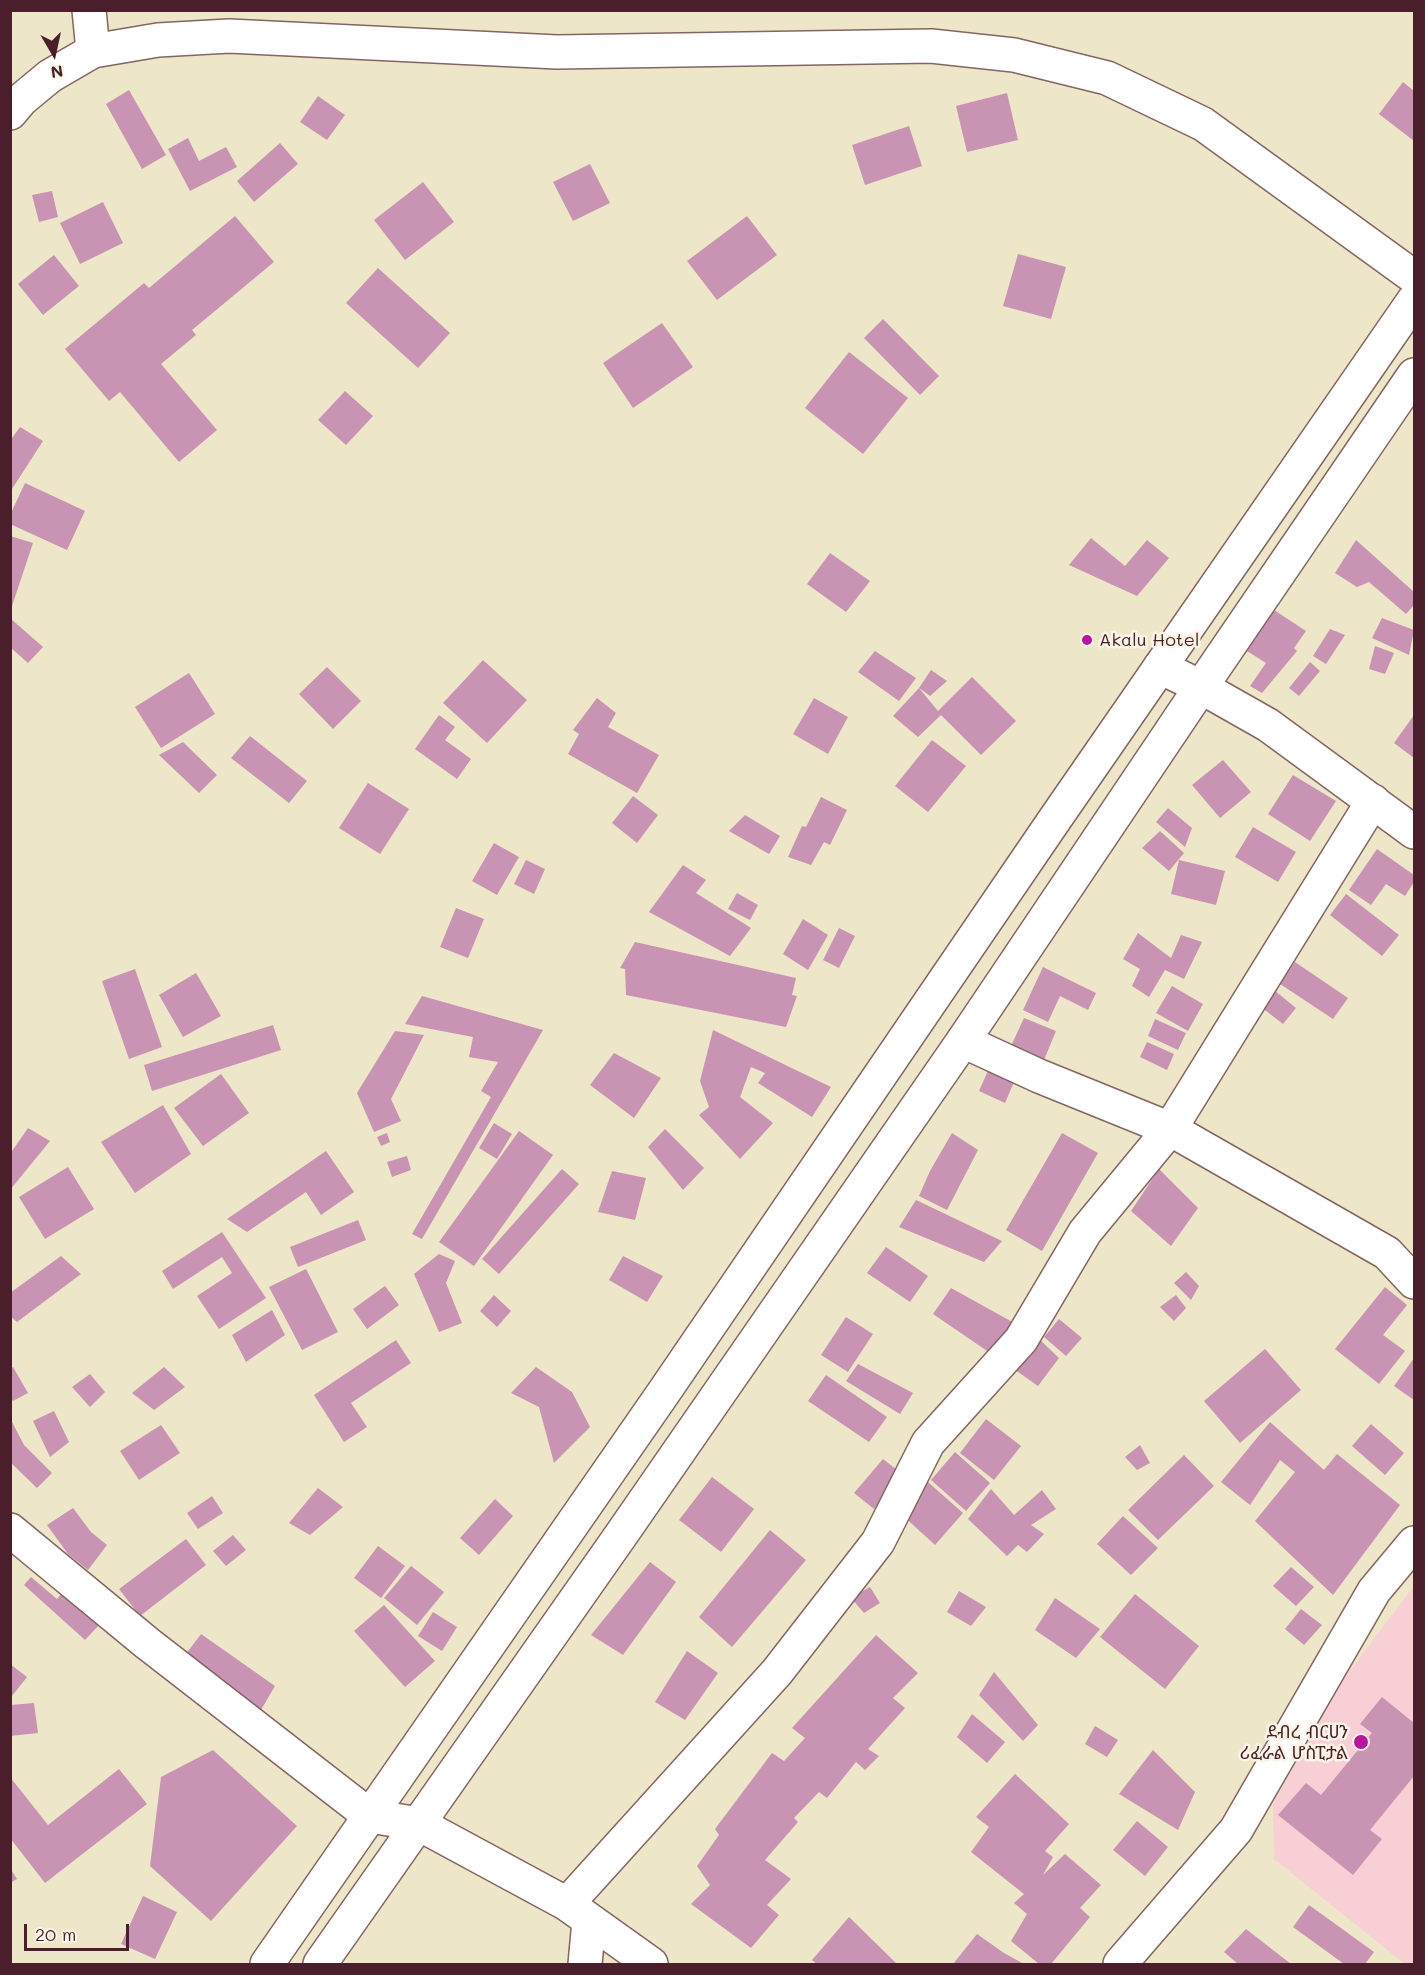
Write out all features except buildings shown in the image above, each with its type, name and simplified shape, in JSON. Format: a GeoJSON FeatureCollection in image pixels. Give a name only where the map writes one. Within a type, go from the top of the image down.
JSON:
{"type":"FeatureCollection","features":[{"type":"Feature","properties":{"kind":"street"},"geometry":{"type":"LineString","coordinates":[[89,10],[93,51]]}},
{"type":"Feature","properties":{"kind":"street"},"geometry":{"type":"LineString","coordinates":[[10,113],[21,100],[50,76],[93,51],[158,40],[229,36],[557,52],[931,46],[1014,55],[1107,78],[1203,124],[1414,277]]}},
{"type":"Feature","properties":{"kind":"street"},"geometry":{"type":"LineString","coordinates":[[267,1965],[1414,300]]}},
{"type":"Feature","properties":{"kind":"street"},"geometry":{"type":"LineString","coordinates":[[320,1965],[963,1041],[1414,375]]}},
{"type":"Feature","properties":{"kind":"street"},"geometry":{"type":"LineString","coordinates":[[1160,667],[1268,725],[1414,832]]}},
{"type":"Feature","properties":{"kind":"street"},"geometry":{"type":"LineString","coordinates":[[585,1965],[578,1912],[777,1672],[878,1542],[928,1443],[1021,1340],[1085,1232],[1170,1128],[1373,801]]}},
{"type":"Feature","properties":{"kind":"street"},"geometry":{"type":"LineString","coordinates":[[963,1041],[1039,1076],[1170,1128],[1388,1253],[1414,1282]]}},
{"type":"Feature","properties":{"kind":"street"},"geometry":{"type":"LineString","coordinates":[[10,1530],[147,1643],[370,1816],[419,1824],[578,1912],[651,1965]]}},
{"type":"Feature","properties":{"kind":"street"},"geometry":{"type":"LineString","coordinates":[[1120,1965],[1236,1830],[1374,1591],[1414,1543]]}},
{"type":"Feature","properties":{"kind":"shaded area","name":"ደብረ ብርሀን ሪፈራል ሆስፒታል"},"geometry":{"type":"Polygon","coordinates":[[[1414,1586],[1414,1964],[1405,1964],[1274,1859],[1273,1803],[1342,1681],[1414,1586]]]}},
{"type":"Feature","properties":{"kind":"place","name":"Akalu Hotel"},"geometry":{"type":"Point","coordinates":[1087,640]}},
{"type":"Feature","properties":{"kind":"place","name":"ደብረ ብርሀን ሪፈራል ሆስፒታል"},"geometry":{"type":"Point","coordinates":[1361,1742]}}]}
